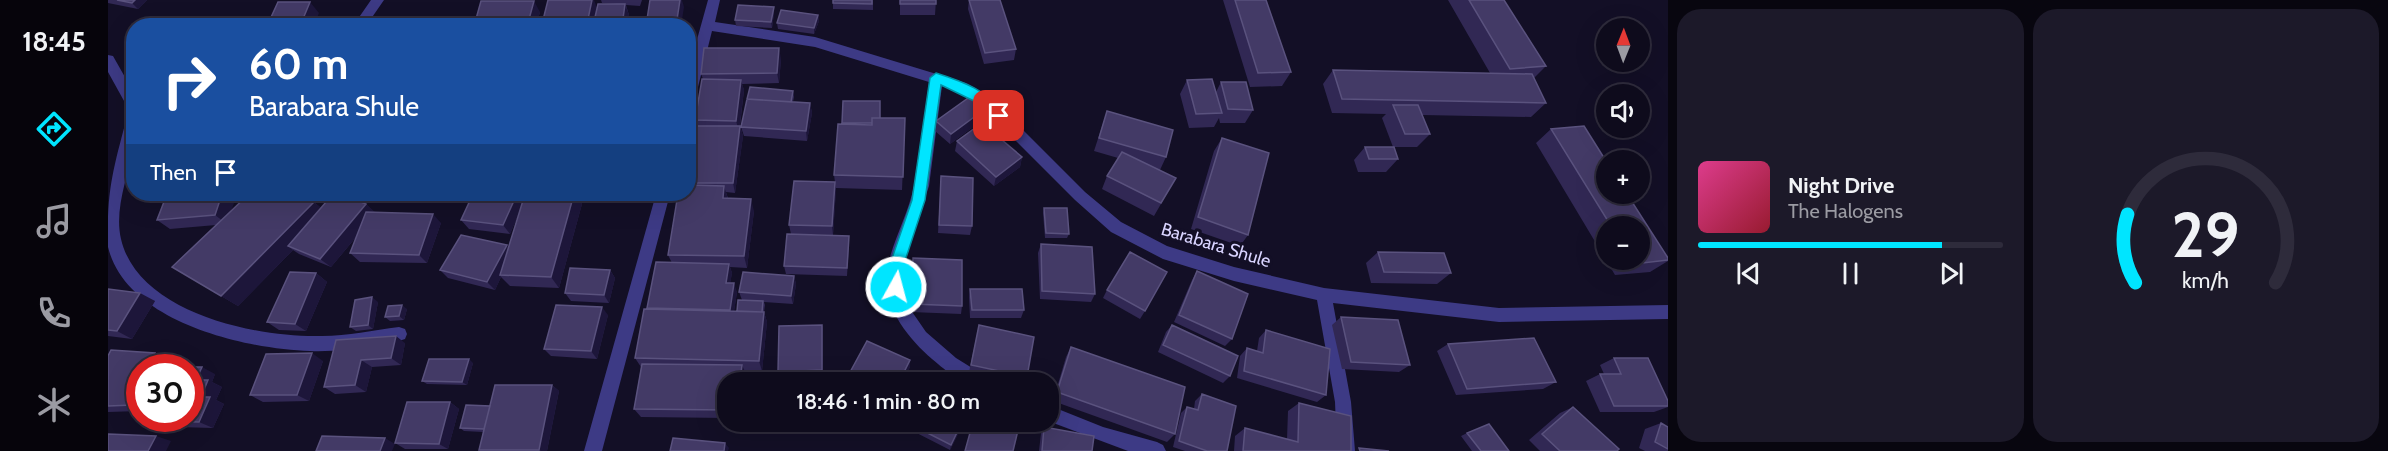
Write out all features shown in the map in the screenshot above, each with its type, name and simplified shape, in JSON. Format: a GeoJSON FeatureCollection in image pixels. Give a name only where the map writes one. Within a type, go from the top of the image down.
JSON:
{"type":"FeatureCollection","features":[{"type":"Feature","properties":{"kind":"street"},"geometry":{"type":"LineString","coordinates":[[365,18],[378,0]]}},
{"type":"Feature","properties":{"kind":"street"},"geometry":{"type":"LineString","coordinates":[[696,70],[714,0]]}},
{"type":"Feature","properties":{"kind":"street","name":"Barabara Shule"},"geometry":{"type":"LineString","coordinates":[[708,26],[815,42],[961,87],[983,99],[1080,196],[1116,227],[1162,252],[1234,274],[1324,295],[1499,315],[1668,312]]}},
{"type":"Feature","properties":{"kind":"street"},"geometry":{"type":"LineString","coordinates":[[108,60],[126,92]]}},
{"type":"Feature","properties":{"kind":"street"},"geometry":{"type":"LineString","coordinates":[[936,78],[919,200],[894,273],[897,300],[912,329],[952,368],[960,372]]}},
{"type":"Feature","properties":{"kind":"street"},"geometry":{"type":"LineString","coordinates":[[126,152],[113,208],[113,237],[120,263],[145,290],[183,315],[232,333],[271,342],[314,345],[399,334]]}},
{"type":"Feature","properties":{"kind":"street"},"geometry":{"type":"LineString","coordinates":[[593,451],[661,201]]}},
{"type":"Feature","properties":{"kind":"street"},"geometry":{"type":"LineString","coordinates":[[1324,295],[1343,402],[1346,451]]}},
{"type":"Feature","properties":{"kind":"street"},"geometry":{"type":"LineString","coordinates":[[1059,417],[1103,435],[1157,451]]}},
{"type":"Feature","properties":{"kind":"building"},"geometry":{"type":"Polygon","coordinates":[[[117,0],[135,0],[132,3],[117,0]]]}},
{"type":"Feature","properties":{"kind":"building"},"geometry":{"type":"Polygon","coordinates":[[[548,0],[592,0],[588,18],[544,18],[548,0]]]}},
{"type":"Feature","properties":{"kind":"building"},"geometry":{"type":"Polygon","coordinates":[[[650,0],[680,0],[677,18],[647,18],[650,0]]]}},
{"type":"Feature","properties":{"kind":"building"},"geometry":{"type":"Polygon","coordinates":[[[833,0],[872,0],[872,4],[833,3],[833,0]]]}},
{"type":"Feature","properties":{"kind":"building"},"geometry":{"type":"Polygon","coordinates":[[[900,0],[936,0],[936,4],[900,4],[900,0]]]}},
{"type":"Feature","properties":{"kind":"building"},"geometry":{"type":"Polygon","coordinates":[[[969,0],[1000,0],[1016,49],[985,53],[969,0]]]}},
{"type":"Feature","properties":{"kind":"building"},"geometry":{"type":"Polygon","coordinates":[[[1235,0],[1266,0],[1291,72],[1258,73],[1235,0]]]}},
{"type":"Feature","properties":{"kind":"building"},"geometry":{"type":"Polygon","coordinates":[[[1469,0],[1504,0],[1546,66],[1510,69],[1469,0]]]}},
{"type":"Feature","properties":{"kind":"building"},"geometry":{"type":"Polygon","coordinates":[[[481,1],[534,1],[529,18],[476,18],[481,1]]]}},
{"type":"Feature","properties":{"kind":"building"},"geometry":{"type":"Polygon","coordinates":[[[278,2],[310,2],[303,18],[271,18],[278,2]]]}},
{"type":"Feature","properties":{"kind":"building"},"geometry":{"type":"Polygon","coordinates":[[[598,4],[625,4],[623,18],[595,18],[598,4]]]}},
{"type":"Feature","properties":{"kind":"building"},"geometry":{"type":"Polygon","coordinates":[[[738,5],[774,7],[771,22],[735,20],[738,5]]]}},
{"type":"Feature","properties":{"kind":"building"},"geometry":{"type":"Polygon","coordinates":[[[781,10],[818,15],[814,28],[777,23],[781,10]]]}},
{"type":"Feature","properties":{"kind":"building"},"geometry":{"type":"Polygon","coordinates":[[[704,48],[779,48],[777,73],[701,74],[704,48]]]}},
{"type":"Feature","properties":{"kind":"building"},"geometry":{"type":"Polygon","coordinates":[[[1333,70],[1532,74],[1546,103],[1342,99],[1333,70]]]}},
{"type":"Feature","properties":{"kind":"building"},"geometry":{"type":"Polygon","coordinates":[[[702,79],[741,80],[736,121],[696,120],[702,79]]]}},
{"type":"Feature","properties":{"kind":"building"},"geometry":{"type":"Polygon","coordinates":[[[1212,79],[1222,113],[1196,114],[1187,80],[1212,79]]]}},
{"type":"Feature","properties":{"kind":"building"},"geometry":{"type":"Polygon","coordinates":[[[1221,82],[1246,82],[1253,110],[1228,109],[1221,82]]]}},
{"type":"Feature","properties":{"kind":"building"},"geometry":{"type":"Polygon","coordinates":[[[750,87],[793,91],[791,102],[747,99],[750,87]]]}},
{"type":"Feature","properties":{"kind":"building"},"geometry":{"type":"Polygon","coordinates":[[[971,96],[985,109],[951,134],[936,121],[971,96]]]}},
{"type":"Feature","properties":{"kind":"building"},"geometry":{"type":"Polygon","coordinates":[[[747,99],[810,103],[806,131],[741,127],[747,99]]]}},
{"type":"Feature","properties":{"kind":"building"},"geometry":{"type":"Polygon","coordinates":[[[843,101],[880,101],[880,118],[872,118],[872,123],[842,123],[843,101]]]}},
{"type":"Feature","properties":{"kind":"building"},"geometry":{"type":"Polygon","coordinates":[[[1393,105],[1418,105],[1430,134],[1405,134],[1393,105]]]}},
{"type":"Feature","properties":{"kind":"building"},"geometry":{"type":"Polygon","coordinates":[[[1107,111],[1173,130],[1166,157],[1099,138],[1107,111]]]}},
{"type":"Feature","properties":{"kind":"building"},"geometry":{"type":"Polygon","coordinates":[[[872,118],[905,118],[903,177],[834,175],[838,124],[872,125],[872,118]]]}},
{"type":"Feature","properties":{"kind":"building"},"geometry":{"type":"Polygon","coordinates":[[[982,123],[1022,157],[996,177],[957,141],[982,123]]]}},
{"type":"Feature","properties":{"kind":"building"},"geometry":{"type":"Polygon","coordinates":[[[696,126],[740,126],[733,183],[696,183],[696,126]]]}},
{"type":"Feature","properties":{"kind":"building"},"geometry":{"type":"Polygon","coordinates":[[[1584,126],[1599,150],[1596,150],[1596,202],[1551,129],[1584,126]]]}},
{"type":"Feature","properties":{"kind":"building"},"geometry":{"type":"Polygon","coordinates":[[[1222,138],[1269,153],[1248,235],[1198,217],[1222,138]]]}},
{"type":"Feature","properties":{"kind":"building"},"geometry":{"type":"Polygon","coordinates":[[[1365,147],[1394,147],[1398,159],[1369,159],[1365,147]]]}},
{"type":"Feature","properties":{"kind":"building"},"geometry":{"type":"Polygon","coordinates":[[[1122,152],[1176,178],[1161,203],[1107,176],[1122,152]]]}},
{"type":"Feature","properties":{"kind":"building"},"geometry":{"type":"Polygon","coordinates":[[[941,176],[973,178],[972,226],[939,225],[941,176]]]}},
{"type":"Feature","properties":{"kind":"building"},"geometry":{"type":"Polygon","coordinates":[[[794,181],[835,182],[832,226],[789,225],[794,181]]]}},
{"type":"Feature","properties":{"kind":"building"},"geometry":{"type":"Polygon","coordinates":[[[696,185],[724,186],[723,198],[751,199],[744,256],[668,255],[677,201],[696,201],[696,185]]]}},
{"type":"Feature","properties":{"kind":"building"},"geometry":{"type":"Polygon","coordinates":[[[164,201],[220,201],[215,215],[157,220],[164,201]]]}},
{"type":"Feature","properties":{"kind":"building"},"geometry":{"type":"Polygon","coordinates":[[[242,201],[314,202],[221,296],[172,267],[242,201]]]}},
{"type":"Feature","properties":{"kind":"building"},"geometry":{"type":"Polygon","coordinates":[[[327,201],[358,201],[366,204],[320,259],[288,246],[327,201]]]}},
{"type":"Feature","properties":{"kind":"building"},"geometry":{"type":"Polygon","coordinates":[[[470,201],[514,201],[503,225],[461,220],[470,201]]]}},
{"type":"Feature","properties":{"kind":"building"},"geometry":{"type":"Polygon","coordinates":[[[523,201],[572,201],[551,277],[500,275],[523,201]]]}},
{"type":"Feature","properties":{"kind":"building"},"geometry":{"type":"Polygon","coordinates":[[[1597,204],[1633,204],[1641,216],[1605,216],[1597,204]]]}},
{"type":"Feature","properties":{"kind":"building"},"geometry":{"type":"Polygon","coordinates":[[[1044,208],[1067,208],[1069,234],[1046,233],[1044,208]]]}},
{"type":"Feature","properties":{"kind":"building"},"geometry":{"type":"Polygon","coordinates":[[[366,212],[433,214],[419,255],[350,253],[366,212]]]}},
{"type":"Feature","properties":{"kind":"building"},"geometry":{"type":"Polygon","coordinates":[[[1650,230],[1668,258],[1668,260],[1650,262],[1650,230]]]}},
{"type":"Feature","properties":{"kind":"building"},"geometry":{"type":"Polygon","coordinates":[[[787,234],[849,236],[847,268],[784,266],[787,234]]]}},
{"type":"Feature","properties":{"kind":"building"},"geometry":{"type":"Polygon","coordinates":[[[461,235],[507,245],[487,282],[440,270],[461,235]]]}},
{"type":"Feature","properties":{"kind":"building"},"geometry":{"type":"Polygon","coordinates":[[[1041,244],[1092,247],[1095,294],[1042,291],[1041,244]]]}},
{"type":"Feature","properties":{"kind":"building"},"geometry":{"type":"Polygon","coordinates":[[[1130,252],[1167,272],[1145,311],[1107,290],[1130,252]]]}},
{"type":"Feature","properties":{"kind":"building"},"geometry":{"type":"Polygon","coordinates":[[[1378,252],[1444,253],[1451,273],[1384,272],[1378,252]]]}},
{"type":"Feature","properties":{"kind":"building"},"geometry":{"type":"Polygon","coordinates":[[[913,258],[962,260],[962,306],[912,304],[913,258]]]}},
{"type":"Feature","properties":{"kind":"building"},"geometry":{"type":"Polygon","coordinates":[[[656,262],[729,264],[726,283],[734,283],[730,310],[647,308],[656,262]]]}},
{"type":"Feature","properties":{"kind":"building"},"geometry":{"type":"Polygon","coordinates":[[[570,268],[610,270],[604,295],[565,293],[570,268]]]}},
{"type":"Feature","properties":{"kind":"building"},"geometry":{"type":"Polygon","coordinates":[[[1197,271],[1248,294],[1232,339],[1179,315],[1197,271]]]}},
{"type":"Feature","properties":{"kind":"building"},"geometry":{"type":"Polygon","coordinates":[[[290,272],[316,273],[295,324],[267,322],[290,272]]]}},
{"type":"Feature","properties":{"kind":"building"},"geometry":{"type":"Polygon","coordinates":[[[743,272],[794,276],[791,296],[739,292],[743,272]]]}},
{"type":"Feature","properties":{"kind":"building"},"geometry":{"type":"Polygon","coordinates":[[[108,289],[140,293],[117,331],[108,330],[108,289]]]}},
{"type":"Feature","properties":{"kind":"building"},"geometry":{"type":"Polygon","coordinates":[[[970,289],[1022,289],[1024,310],[972,310],[970,289]]]}},
{"type":"Feature","properties":{"kind":"building"},"geometry":{"type":"Polygon","coordinates":[[[372,297],[368,325],[350,327],[355,300],[372,297]]]}},
{"type":"Feature","properties":{"kind":"building"},"geometry":{"type":"Polygon","coordinates":[[[738,300],[763,301],[762,312],[737,311],[738,300]]]}},
{"type":"Feature","properties":{"kind":"building"},"geometry":{"type":"Polygon","coordinates":[[[402,305],[399,316],[385,317],[388,306],[402,305]]]}},
{"type":"Feature","properties":{"kind":"building"},"geometry":{"type":"Polygon","coordinates":[[[556,305],[602,307],[591,351],[544,349],[556,305]]]}},
{"type":"Feature","properties":{"kind":"building"},"geometry":{"type":"Polygon","coordinates":[[[644,309],[764,312],[759,361],[635,358],[644,309]]]}},
{"type":"Feature","properties":{"kind":"building"},"geometry":{"type":"Polygon","coordinates":[[[1341,317],[1398,320],[1410,365],[1351,362],[1341,317]]]}},
{"type":"Feature","properties":{"kind":"building"},"geometry":{"type":"Polygon","coordinates":[[[822,325],[822,370],[778,372],[779,326],[822,325]]]}},
{"type":"Feature","properties":{"kind":"building"},"geometry":{"type":"Polygon","coordinates":[[[979,325],[1034,337],[1028,372],[1004,372],[971,365],[979,325]]]}},
{"type":"Feature","properties":{"kind":"building"},"geometry":{"type":"Polygon","coordinates":[[[1172,325],[1238,356],[1230,376],[1163,345],[1172,325]]]}},
{"type":"Feature","properties":{"kind":"building"},"geometry":{"type":"Polygon","coordinates":[[[1266,330],[1330,349],[1326,395],[1244,371],[1247,348],[1263,353],[1266,330]]]}},
{"type":"Feature","properties":{"kind":"building"},"geometry":{"type":"Polygon","coordinates":[[[396,336],[391,358],[361,360],[355,385],[324,387],[336,340],[396,336]]]}},
{"type":"Feature","properties":{"kind":"building"},"geometry":{"type":"Polygon","coordinates":[[[1534,338],[1556,382],[1467,389],[1448,344],[1534,338]]]}},
{"type":"Feature","properties":{"kind":"building"},"geometry":{"type":"Polygon","coordinates":[[[867,341],[910,360],[904,372],[850,372],[867,341]]]}},
{"type":"Feature","properties":{"kind":"building"},"geometry":{"type":"Polygon","coordinates":[[[1071,347],[1185,387],[1175,434],[1059,393],[1059,386],[1071,347]]]}},
{"type":"Feature","properties":{"kind":"building"},"geometry":{"type":"Polygon","coordinates":[[[111,350],[155,353],[126,354],[126,405],[108,406],[108,356],[111,350]]]}},
{"type":"Feature","properties":{"kind":"building"},"geometry":{"type":"Polygon","coordinates":[[[312,353],[297,395],[250,395],[266,354],[312,353]]]}},
{"type":"Feature","properties":{"kind":"building"},"geometry":{"type":"Polygon","coordinates":[[[1614,358],[1648,358],[1668,401],[1668,406],[1614,406],[1600,374],[1621,374],[1614,358]]]}},
{"type":"Feature","properties":{"kind":"building"},"geometry":{"type":"Polygon","coordinates":[[[429,359],[469,359],[462,382],[422,381],[429,359]]]}},
{"type":"Feature","properties":{"kind":"building"},"geometry":{"type":"Polygon","coordinates":[[[642,364],[742,365],[741,372],[717,372],[717,410],[634,409],[642,364]]]}},
{"type":"Feature","properties":{"kind":"building"},"geometry":{"type":"Polygon","coordinates":[[[495,385],[552,385],[539,450],[479,450],[495,385]]]}},
{"type":"Feature","properties":{"kind":"building"},"geometry":{"type":"Polygon","coordinates":[[[1202,394],[1236,406],[1227,451],[1207,451],[1179,441],[1187,407],[1198,410],[1202,394]]]}},
{"type":"Feature","properties":{"kind":"building"},"geometry":{"type":"Polygon","coordinates":[[[204,397],[210,397],[204,411],[204,397]]]}},
{"type":"Feature","properties":{"kind":"building"},"geometry":{"type":"Polygon","coordinates":[[[407,402],[450,402],[439,444],[395,443],[407,402]]]}},
{"type":"Feature","properties":{"kind":"building"},"geometry":{"type":"Polygon","coordinates":[[[1299,403],[1351,416],[1351,451],[1243,451],[1245,428],[1298,442],[1299,403]]]}},
{"type":"Feature","properties":{"kind":"building"},"geometry":{"type":"Polygon","coordinates":[[[466,405],[490,406],[484,429],[460,428],[466,405]]]}},
{"type":"Feature","properties":{"kind":"building"},"geometry":{"type":"Polygon","coordinates":[[[1573,407],[1619,449],[1617,451],[1560,451],[1542,434],[1573,407]]]}},
{"type":"Feature","properties":{"kind":"building"},"geometry":{"type":"Polygon","coordinates":[[[1661,423],[1668,427],[1668,449],[1655,442],[1661,423]]]}},
{"type":"Feature","properties":{"kind":"building"},"geometry":{"type":"Polygon","coordinates":[[[1489,424],[1509,451],[1481,451],[1467,433],[1489,424]]]}},
{"type":"Feature","properties":{"kind":"building"},"geometry":{"type":"Polygon","coordinates":[[[1059,430],[1094,436],[1092,451],[1042,451],[1044,432],[1059,432],[1059,430]]]}},
{"type":"Feature","properties":{"kind":"building"},"geometry":{"type":"Polygon","coordinates":[[[926,432],[957,432],[951,445],[926,432]]]}},
{"type":"Feature","properties":{"kind":"building"},"geometry":{"type":"Polygon","coordinates":[[[970,432],[1018,432],[1013,451],[965,451],[970,432]]]}},
{"type":"Feature","properties":{"kind":"building"},"geometry":{"type":"Polygon","coordinates":[[[108,434],[156,436],[148,451],[108,451],[108,434]]]}},
{"type":"Feature","properties":{"kind":"building"},"geometry":{"type":"Polygon","coordinates":[[[322,436],[385,438],[380,451],[316,451],[322,436]]]}},
{"type":"Feature","properties":{"kind":"building"},"geometry":{"type":"Polygon","coordinates":[[[673,438],[725,443],[724,451],[670,451],[673,438]]]}},
{"type":"Feature","properties":{"kind":"building"},"geometry":{"type":"Polygon","coordinates":[[[1359,448],[1389,451],[1360,451],[1359,448]]]}},
{"type":"Feature","properties":{"kind":"route"},"geometry":{"type":"LineString","coordinates":[[896,287],[894,273],[919,200],[936,78],[961,87],[983,99],[999,116]]}}]}
